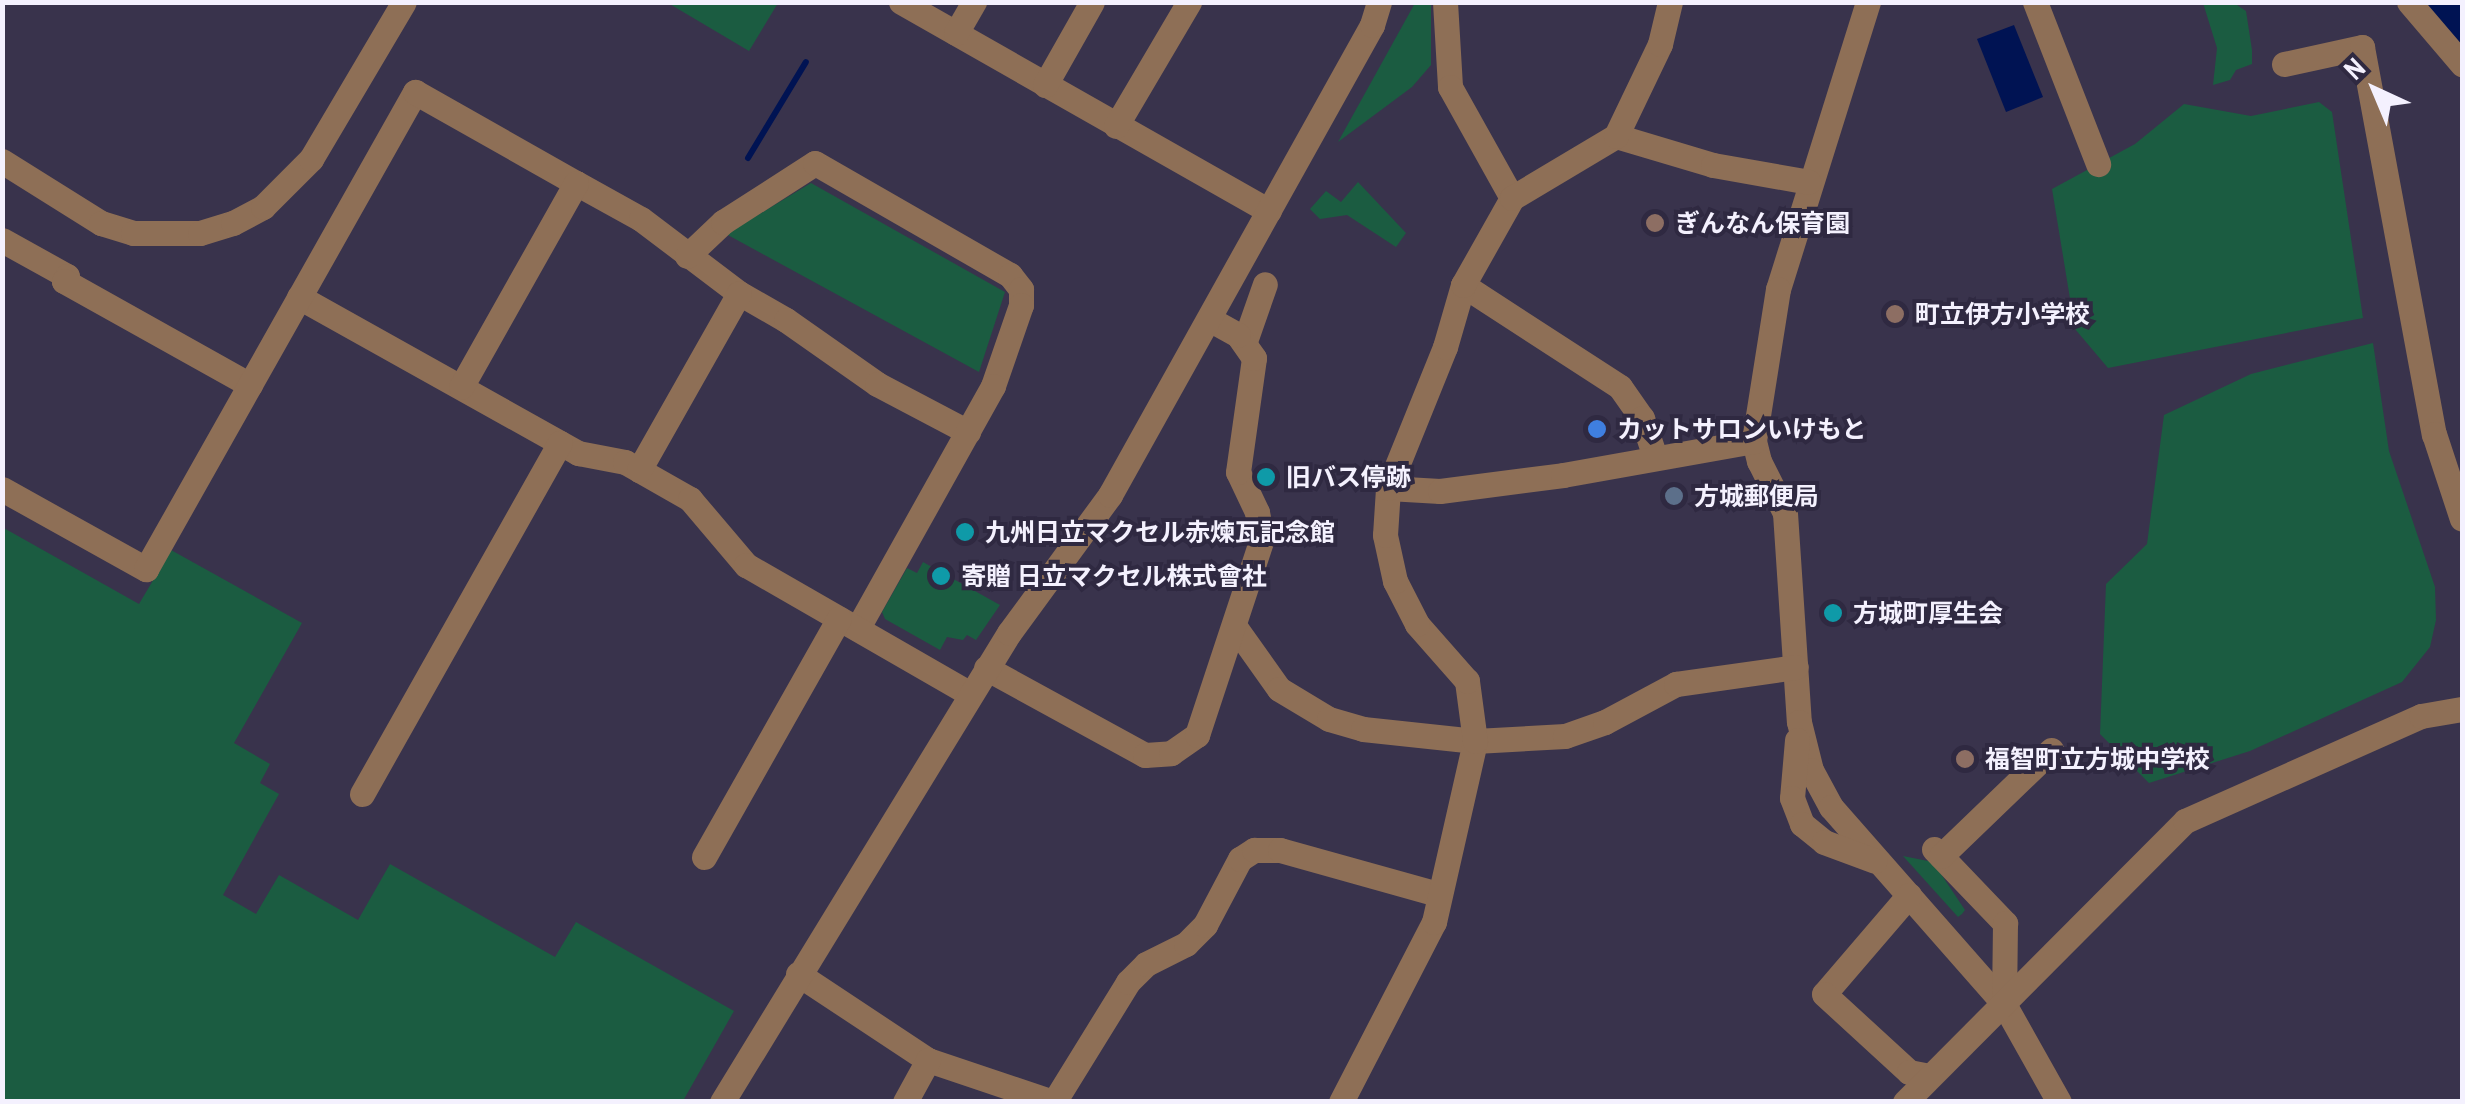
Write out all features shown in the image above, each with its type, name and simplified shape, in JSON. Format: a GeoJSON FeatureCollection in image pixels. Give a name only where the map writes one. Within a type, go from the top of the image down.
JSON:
{"type":"FeatureCollection","features":[{"type":"Feature","properties":{"kind":"street"},"geometry":{"type":"LineString","coordinates":[[2,161],[100,223],[133,233],[184,235],[233,223],[263,207],[311,159],[404,2]]}},
{"type":"Feature","properties":{"kind":"street"},"geometry":{"type":"LineString","coordinates":[[901,2],[1269,210]]}},
{"type":"Feature","properties":{"kind":"street"},"geometry":{"type":"LineString","coordinates":[[956,33],[974,2]]}},
{"type":"Feature","properties":{"kind":"street"},"geometry":{"type":"LineString","coordinates":[[1045,86],[1092,2]]}},
{"type":"Feature","properties":{"kind":"street"},"geometry":{"type":"LineString","coordinates":[[1116,126],[1189,2]]}},
{"type":"Feature","properties":{"kind":"street"},"geometry":{"type":"LineString","coordinates":[[722,1102],[986,668],[1110,495],[1372,25],[1380,2]]}},
{"type":"Feature","properties":{"kind":"street"},"geometry":{"type":"LineString","coordinates":[[1445,2],[1450,87],[1512,198]]}},
{"type":"Feature","properties":{"kind":"street"},"geometry":{"type":"LineString","coordinates":[[1341,1102],[1434,922],[1475,740],[1466,680],[1417,624],[1395,581],[1385,535],[1388,488],[1445,347],[1463,285],[1512,198],[1616,136],[1660,44],[1670,2]]}},
{"type":"Feature","properties":{"kind":"street"},"geometry":{"type":"LineString","coordinates":[[1868,2],[1808,182],[1778,290],[1754,440],[1759,461],[1786,513],[1799,722],[1811,770],[1823,795],[2004,1004],[2059,1102]]}},
{"type":"Feature","properties":{"kind":"street"},"geometry":{"type":"LineString","coordinates":[[2036,2],[2098,164]]}},
{"type":"Feature","properties":{"kind":"street"},"geometry":{"type":"LineString","coordinates":[[2420,6],[2462,64]]}},
{"type":"Feature","properties":{"kind":"street"},"geometry":{"type":"LineString","coordinates":[[2284,64],[2362,47],[2434,434],[2462,519]]}},
{"type":"Feature","properties":{"kind":"street"},"geometry":{"type":"LineString","coordinates":[[2,488],[146,569],[415,92],[641,218],[739,293],[786,320],[877,384],[968,432]]}},
{"type":"Feature","properties":{"kind":"street"},"geometry":{"type":"LineString","coordinates":[[1616,136],[1712,165],[1808,182]]}},
{"type":"Feature","properties":{"kind":"street"},"geometry":{"type":"LineString","coordinates":[[687,256],[722,222],[815,163],[1010,275],[1021,289],[1021,305],[993,386],[968,432],[704,858]]}},
{"type":"Feature","properties":{"kind":"street"},"geometry":{"type":"LineString","coordinates":[[461,387],[576,183]]}},
{"type":"Feature","properties":{"kind":"street"},"geometry":{"type":"LineString","coordinates":[[2,240],[67,276],[64,281],[250,385]]}},
{"type":"Feature","properties":{"kind":"street"},"geometry":{"type":"LineString","coordinates":[[1245,341],[1265,284]]}},
{"type":"Feature","properties":{"kind":"street"},"geometry":{"type":"LineString","coordinates":[[1463,285],[1620,387],[1642,418],[1654,458]]}},
{"type":"Feature","properties":{"kind":"street"},"geometry":{"type":"LineString","coordinates":[[639,470],[739,293]]}},
{"type":"Feature","properties":{"kind":"street"},"geometry":{"type":"LineString","coordinates":[[300,297],[578,453],[625,462],[690,500],[746,565],[970,694]]}},
{"type":"Feature","properties":{"kind":"street"},"geometry":{"type":"LineString","coordinates":[[986,668],[1145,755],[1171,753],[1202,726],[1262,538],[1257,512],[1238,472],[1254,358],[1245,341],[1209,319]]}},
{"type":"Feature","properties":{"kind":"street"},"geometry":{"type":"LineString","coordinates":[[1388,488],[1440,491],[1754,440]]}},
{"type":"Feature","properties":{"kind":"street"},"geometry":{"type":"LineString","coordinates":[[362,794],[560,443]]}},
{"type":"Feature","properties":{"kind":"street"},"geometry":{"type":"LineString","coordinates":[[1235,626],[1280,689],[1329,720],[1364,729],[1475,740],[1565,736],[1605,722],[1676,684],[1796,667]]}},
{"type":"Feature","properties":{"kind":"street"},"geometry":{"type":"LineString","coordinates":[[1905,1102],[2172,832],[2201,811],[2422,716],[2462,709]]}},
{"type":"Feature","properties":{"kind":"street"},"geometry":{"type":"LineString","coordinates":[[2004,1004],[2005,923],[1937,853],[2051,750]]}},
{"type":"Feature","properties":{"kind":"street"},"geometry":{"type":"LineString","coordinates":[[798,974],[928,1060],[1054,1102],[1128,982],[1146,964],[1186,944],[1205,925],[1240,860],[1254,850],[1280,850],[1438,894]]}},
{"type":"Feature","properties":{"kind":"street"},"geometry":{"type":"LineString","coordinates":[[1909,896],[1824,994],[1909,1072],[1930,1076]]}},
{"type":"Feature","properties":{"kind":"street"},"geometry":{"type":"LineString","coordinates":[[905,1102],[928,1060]]}},
{"type":"Feature","properties":{"kind":"green space"},"geometry":{"type":"Polygon","coordinates":[[[668,3],[778,3],[749,51],[668,3]]]}},
{"type":"Feature","properties":{"kind":"green space"},"geometry":{"type":"Polygon","coordinates":[[[1415,3],[1431,3],[1431,65],[1412,87],[1338,142],[1415,3]]]}},
{"type":"Feature","properties":{"kind":"green space"},"geometry":{"type":"Polygon","coordinates":[[[2203,3],[2234,3],[2246,11],[2252,50],[2252,64],[2236,70],[2230,80],[2213,85],[2217,48],[2203,3]]]}},
{"type":"Feature","properties":{"kind":"green space"},"geometry":{"type":"Polygon","coordinates":[[[2319,102],[2332,112],[2363,318],[2108,368],[2075,329],[2052,189],[2135,144],[2184,104],[2251,116],[2319,102]]]}},
{"type":"Feature","properties":{"kind":"green space"},"geometry":{"type":"Polygon","coordinates":[[[1358,182],[1406,233],[1396,247],[1347,215],[1320,219],[1310,209],[1326,191],[1341,202],[1358,182]]]}},
{"type":"Feature","properties":{"kind":"green space"},"geometry":{"type":"Polygon","coordinates":[[[811,183],[1005,292],[979,372],[726,234],[811,183]]]}},
{"type":"Feature","properties":{"kind":"green space"},"geometry":{"type":"Polygon","coordinates":[[[2373,343],[2389,451],[2435,587],[2436,620],[2430,647],[2402,682],[2250,751],[2149,783],[2100,734],[2106,584],[2147,544],[2164,415],[2251,374],[2373,343]]]}},
{"type":"Feature","properties":{"kind":"green space"},"geometry":{"type":"Polygon","coordinates":[[[2,527],[139,604],[171,550],[302,623],[234,743],[270,764],[260,783],[279,794],[223,895],[256,914],[279,875],[358,920],[390,864],[555,957],[576,922],[734,1011],[683,1101],[3,1101],[2,527]]]}},
{"type":"Feature","properties":{"kind":"green space"},"geometry":{"type":"Polygon","coordinates":[[[923,562],[1000,605],[976,640],[967,635],[963,640],[947,637],[940,650],[885,619],[882,612],[907,568],[917,573],[923,562]]]}},
{"type":"Feature","properties":{"kind":"green space"},"geometry":{"type":"Polygon","coordinates":[[[1903,856],[1933,862],[1965,910],[1962,914],[1958,917],[1903,856]]]}},
{"type":"Feature","properties":{"kind":"shaded area"},"geometry":{"type":"Polygon","coordinates":[[[2014,25],[2043,97],[2006,112],[1977,39],[2014,25]]]}},
{"type":"Feature","properties":{"kind":"waterway"},"geometry":{"type":"LineString","coordinates":[[2431,2],[2462,38]]}},
{"type":"Feature","properties":{"kind":"waterway"},"geometry":{"type":"LineString","coordinates":[[748,158],[806,62]]}},
{"type":"Feature","properties":{"kind":"place","name":"ぎんなん保育園"},"geometry":{"type":"Point","coordinates":[1655,223]}},
{"type":"Feature","properties":{"kind":"place","name":"町立伊方小学校"},"geometry":{"type":"Point","coordinates":[1895,314]}},
{"type":"Feature","properties":{"kind":"place","name":"カットサロンいけもと"},"geometry":{"type":"Point","coordinates":[1597,429]}},
{"type":"Feature","properties":{"kind":"place","name":"旧バス停跡"},"geometry":{"type":"Point","coordinates":[1266,477]}},
{"type":"Feature","properties":{"kind":"place","name":"方城郵便局"},"geometry":{"type":"Point","coordinates":[1674,496]}},
{"type":"Feature","properties":{"kind":"place","name":"九州日立マクセル赤煉瓦記念館"},"geometry":{"type":"Point","coordinates":[965,532]}},
{"type":"Feature","properties":{"kind":"place","name":"寄贈 日立マクセル株式會社"},"geometry":{"type":"Point","coordinates":[941,576]}},
{"type":"Feature","properties":{"kind":"place","name":"方城町厚生会"},"geometry":{"type":"Point","coordinates":[1833,613]}},
{"type":"Feature","properties":{"kind":"place","name":"福智町立方城中学校"},"geometry":{"type":"Point","coordinates":[1965,759]}}]}
